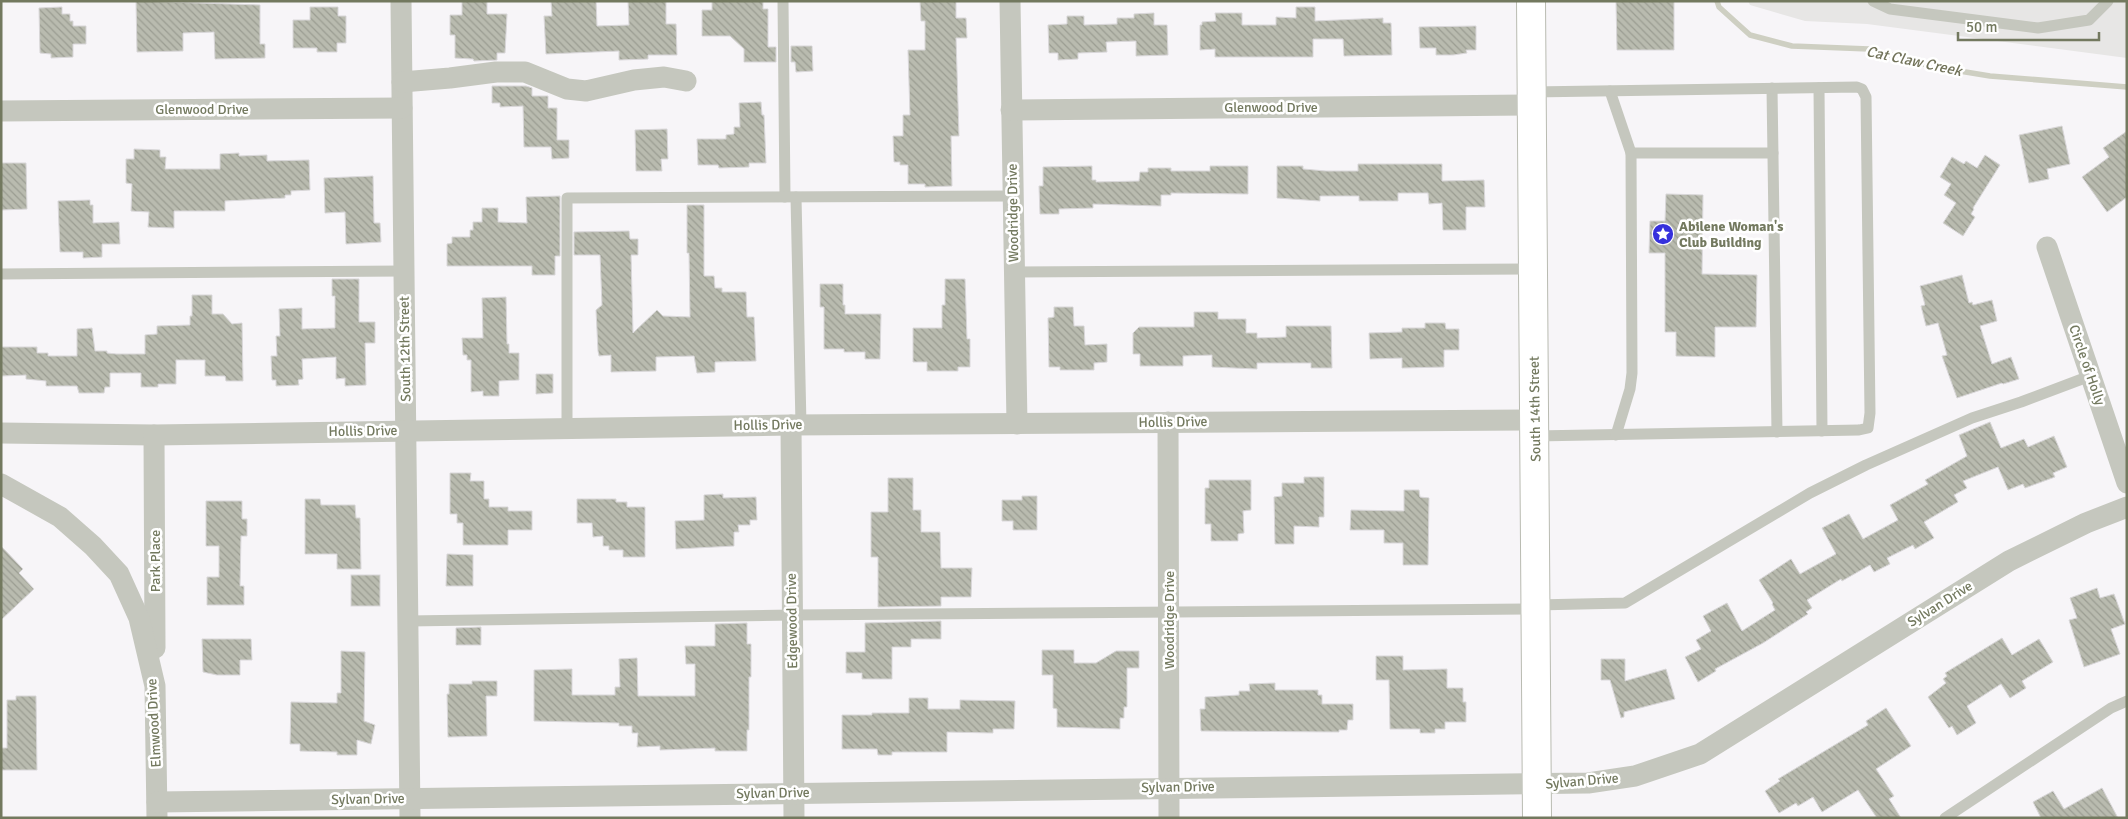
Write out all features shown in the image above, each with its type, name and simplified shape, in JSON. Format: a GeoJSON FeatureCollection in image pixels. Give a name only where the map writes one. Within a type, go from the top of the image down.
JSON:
{"type":"FeatureCollection","features":[{"type":"Feature","properties":{"kind":"main road","name":"South 14th Street"},"geometry":{"type":"LineString","coordinates":[[1531,1],[1538,818]]}},
{"type":"Feature","properties":{"kind":"street","name":"South 12th Street"},"geometry":{"type":"LineString","coordinates":[[401,1],[410,808]]}},
{"type":"Feature","properties":{"kind":"street","name":"Woodridge Drive"},"geometry":{"type":"LineString","coordinates":[[1010,1],[1016,424]]}},
{"type":"Feature","properties":{"kind":"street"},"geometry":{"type":"LineString","coordinates":[[402,82],[496,72],[525,72],[567,88],[586,91],[634,80],[664,77],[686,81]]}},
{"type":"Feature","properties":{"kind":"street","name":"Glenwood Drive"},"geometry":{"type":"LineString","coordinates":[[1011,110],[1531,99]]}},
{"type":"Feature","properties":{"kind":"street","name":"Glenwood Drive"},"geometry":{"type":"LineString","coordinates":[[1,111],[402,108]]}},
{"type":"Feature","properties":{"kind":"street","name":"Circle of Holly"},"geometry":{"type":"LineString","coordinates":[[2047,246],[2127,483]]}},
{"type":"Feature","properties":{"kind":"street","name":"Woodridge Drive"},"geometry":{"type":"LineString","coordinates":[[1168,422],[1169,818]]}},
{"type":"Feature","properties":{"kind":"street","name":"Hollis Drive"},"geometry":{"type":"LineString","coordinates":[[1,433],[154,435],[796,425],[1168,422],[1535,428]]}},
{"type":"Feature","properties":{"kind":"street","name":"Edgewood Drive"},"geometry":{"type":"LineString","coordinates":[[794,818],[792,615],[796,425]]}},
{"type":"Feature","properties":{"kind":"street","name":"Park Place"},"geometry":{"type":"LineString","coordinates":[[154,435],[155,686]]}},
{"type":"Feature","properties":{"kind":"street","name":"Elmwood Drive"},"geometry":{"type":"LineString","coordinates":[[1,484],[60,517],[94,546],[119,574],[139,618],[155,686],[157,810]]}},
{"type":"Feature","properties":{"kind":"street","name":"Sylvan Drive"},"geometry":{"type":"LineString","coordinates":[[157,810],[410,808],[794,793],[1588,783],[1634,776],[1700,754],[2009,561],[2086,523],[2127,507]]}},
{"type":"Feature","properties":{"kind":"lane"},"geometry":{"type":"LineString","coordinates":[[783,1],[791,197],[796,425]]}},
{"type":"Feature","properties":{"kind":"lane"},"geometry":{"type":"LineString","coordinates":[[1873,1],[1890,9],[2038,28],[2089,20],[2108,1]]}},
{"type":"Feature","properties":{"kind":"lane"},"geometry":{"type":"LineString","coordinates":[[1531,99],[1610,91],[1857,87],[1865,92],[1870,413],[1868,428],[1863,430],[1616,435],[1535,428]]}},
{"type":"Feature","properties":{"kind":"lane"},"geometry":{"type":"LineString","coordinates":[[1772,88],[1777,432]]}},
{"type":"Feature","properties":{"kind":"lane"},"geometry":{"type":"LineString","coordinates":[[1820,88],[1822,431]]}},
{"type":"Feature","properties":{"kind":"lane"},"geometry":{"type":"LineString","coordinates":[[1610,91],[1631,154],[1632,373],[1630,389],[1616,435]]}},
{"type":"Feature","properties":{"kind":"lane"},"geometry":{"type":"LineString","coordinates":[[1631,154],[1773,153]]}},
{"type":"Feature","properties":{"kind":"lane"},"geometry":{"type":"LineString","coordinates":[[567,428],[568,198],[1012,196]]}},
{"type":"Feature","properties":{"kind":"lane"},"geometry":{"type":"LineString","coordinates":[[1014,272],[1533,269]]}},
{"type":"Feature","properties":{"kind":"lane"},"geometry":{"type":"LineString","coordinates":[[1,274],[404,271]]}},
{"type":"Feature","properties":{"kind":"lane"},"geometry":{"type":"LineString","coordinates":[[408,621],[792,615],[1169,613],[1536,607],[1625,603],[1810,493],[1858,468],[1972,418],[2090,376]]}},
{"type":"Feature","properties":{"kind":"lane"},"geometry":{"type":"LineString","coordinates":[[1945,818],[2111,708],[2127,701]]}},
{"type":"Feature","properties":{"kind":"shaded area"},"geometry":{"type":"Polygon","coordinates":[[[1748,1],[2127,1],[2127,58],[1867,24],[1805,21],[1750,5],[1748,1]]]}},
{"type":"Feature","properties":{"kind":"building"},"geometry":{"type":"Polygon","coordinates":[[[136,1],[260,5],[260,44],[265,44],[265,58],[215,59],[214,32],[183,33],[183,51],[137,52],[136,1]]]}},
{"type":"Feature","properties":{"kind":"building"},"geometry":{"type":"Polygon","coordinates":[[[462,1],[487,1],[487,14],[507,14],[505,53],[497,53],[497,60],[474,61],[473,59],[455,58],[455,35],[450,35],[450,15],[462,15],[462,1]]]}},
{"type":"Feature","properties":{"kind":"building"},"geometry":{"type":"Polygon","coordinates":[[[551,1],[596,1],[597,26],[629,25],[628,1],[666,1],[666,24],[676,24],[677,55],[648,55],[648,59],[619,60],[619,51],[546,54],[544,16],[552,16],[551,1]]]}},
{"type":"Feature","properties":{"kind":"building"},"geometry":{"type":"Polygon","coordinates":[[[712,1],[763,1],[763,9],[768,9],[768,47],[776,47],[776,62],[744,62],[744,49],[730,36],[702,36],[702,10],[712,10],[712,1]]]}},
{"type":"Feature","properties":{"kind":"building"},"geometry":{"type":"Polygon","coordinates":[[[920,1],[956,1],[956,18],[966,18],[967,38],[956,38],[959,136],[951,136],[952,186],[925,187],[925,184],[908,184],[908,165],[900,165],[900,162],[894,162],[893,136],[903,136],[903,115],[910,115],[908,50],[925,50],[925,21],[921,21],[920,1]]]}},
{"type":"Feature","properties":{"kind":"building"},"geometry":{"type":"Polygon","coordinates":[[[1616,1],[1674,1],[1674,50],[1617,50],[1616,1]]]}},
{"type":"Feature","properties":{"kind":"building"},"geometry":{"type":"Polygon","coordinates":[[[62,7],[62,14],[70,14],[70,21],[73,21],[73,26],[86,26],[86,44],[73,44],[73,57],[51,58],[51,54],[40,53],[39,8],[62,7]]]}},
{"type":"Feature","properties":{"kind":"building"},"geometry":{"type":"Polygon","coordinates":[[[310,7],[338,7],[338,16],[346,16],[346,43],[337,43],[337,52],[317,52],[317,48],[293,48],[293,20],[310,20],[310,7]]]}},
{"type":"Feature","properties":{"kind":"building"},"geometry":{"type":"Polygon","coordinates":[[[1296,7],[1315,7],[1315,21],[1383,18],[1383,23],[1391,23],[1392,55],[1344,56],[1343,39],[1313,39],[1313,57],[1215,57],[1215,49],[1200,50],[1200,25],[1202,25],[1202,22],[1216,21],[1215,13],[1242,13],[1242,25],[1276,25],[1276,17],[1296,18],[1296,7]]]}},
{"type":"Feature","properties":{"kind":"building"},"geometry":{"type":"Polygon","coordinates":[[[1154,13],[1154,25],[1167,25],[1168,55],[1136,56],[1136,41],[1106,42],[1107,52],[1078,53],[1078,59],[1058,60],[1058,53],[1049,53],[1048,25],[1067,24],[1067,16],[1084,16],[1084,25],[1117,24],[1117,18],[1134,18],[1134,14],[1154,13]]]}},
{"type":"Feature","properties":{"kind":"building"},"geometry":{"type":"Polygon","coordinates":[[[1476,26],[1476,50],[1466,50],[1467,53],[1453,55],[1436,55],[1436,48],[1420,48],[1419,27],[1476,26]]]}},
{"type":"Feature","properties":{"kind":"building"},"geometry":{"type":"Polygon","coordinates":[[[791,46],[812,46],[813,71],[796,72],[795,62],[791,62],[791,46]]]}},
{"type":"Feature","properties":{"kind":"building"},"geometry":{"type":"Polygon","coordinates":[[[492,86],[526,86],[532,88],[532,96],[548,96],[548,108],[557,108],[557,140],[569,140],[569,158],[552,159],[551,147],[524,147],[523,106],[500,107],[500,103],[492,103],[492,86]]]}},
{"type":"Feature","properties":{"kind":"building"},"geometry":{"type":"Polygon","coordinates":[[[761,102],[762,115],[764,115],[766,163],[749,163],[749,167],[719,168],[718,165],[698,165],[697,139],[726,139],[726,135],[734,134],[734,127],[740,127],[739,103],[761,102]]]}},
{"type":"Feature","properties":{"kind":"building"},"geometry":{"type":"Polygon","coordinates":[[[2062,126],[2070,164],[2047,169],[2049,179],[2029,183],[2019,135],[2062,126]]]}},
{"type":"Feature","properties":{"kind":"building"},"geometry":{"type":"Polygon","coordinates":[[[667,129],[668,159],[661,159],[662,171],[636,171],[635,130],[667,129]]]}},
{"type":"Feature","properties":{"kind":"building"},"geometry":{"type":"Polygon","coordinates":[[[2127,131],[2127,197],[2107,212],[2082,177],[2109,157],[2103,148],[2127,131]]]}},
{"type":"Feature","properties":{"kind":"building"},"geometry":{"type":"Polygon","coordinates":[[[134,149],[160,150],[160,157],[166,157],[165,169],[220,169],[220,154],[239,153],[239,156],[267,155],[267,161],[309,160],[310,190],[291,191],[291,195],[285,195],[285,198],[225,201],[225,211],[174,211],[174,228],[148,227],[149,212],[131,211],[132,184],[126,183],[126,159],[134,159],[134,149]]]}},
{"type":"Feature","properties":{"kind":"building"},"geometry":{"type":"Polygon","coordinates":[[[1985,155],[2000,165],[1973,208],[1971,214],[1975,217],[1963,236],[1943,223],[1956,203],[1944,195],[1951,184],[1940,177],[1952,157],[1964,164],[1966,161],[1977,168],[1985,155]]]}},
{"type":"Feature","properties":{"kind":"building"},"geometry":{"type":"Polygon","coordinates":[[[1,163],[26,163],[27,209],[1,210],[1,163]]]}},
{"type":"Feature","properties":{"kind":"building"},"geometry":{"type":"Polygon","coordinates":[[[1358,164],[1442,164],[1442,181],[1484,180],[1485,207],[1466,207],[1466,230],[1443,230],[1442,203],[1429,204],[1428,193],[1398,193],[1398,201],[1359,201],[1359,196],[1320,196],[1320,201],[1277,198],[1277,166],[1303,166],[1303,169],[1326,171],[1358,171],[1358,164]]]}},
{"type":"Feature","properties":{"kind":"building"},"geometry":{"type":"Polygon","coordinates":[[[1092,166],[1092,180],[1096,180],[1096,182],[1139,181],[1140,172],[1148,172],[1148,168],[1171,168],[1171,171],[1210,171],[1210,166],[1248,166],[1248,194],[1171,193],[1171,195],[1161,195],[1161,206],[1093,204],[1093,208],[1059,209],[1059,214],[1040,214],[1039,186],[1043,186],[1043,167],[1092,166]]]}},
{"type":"Feature","properties":{"kind":"building"},"geometry":{"type":"Polygon","coordinates":[[[373,176],[374,223],[380,223],[381,242],[346,244],[345,212],[325,213],[324,178],[373,176]]]}},
{"type":"Feature","properties":{"kind":"building"},"geometry":{"type":"Polygon","coordinates":[[[1666,194],[1703,195],[1702,274],[1757,275],[1756,327],[1715,327],[1715,357],[1676,356],[1676,332],[1665,332],[1665,253],[1649,253],[1650,221],[1665,221],[1666,194]]]}},
{"type":"Feature","properties":{"kind":"building"},"geometry":{"type":"Polygon","coordinates":[[[560,196],[560,256],[555,256],[555,275],[532,275],[532,266],[447,266],[447,244],[452,243],[452,237],[470,237],[470,230],[473,230],[473,222],[482,222],[482,208],[498,208],[498,222],[527,223],[526,197],[560,196]]]}},
{"type":"Feature","properties":{"kind":"building"},"geometry":{"type":"Polygon","coordinates":[[[90,200],[90,205],[93,205],[93,223],[119,222],[120,244],[102,244],[102,257],[83,258],[83,252],[60,252],[58,201],[90,200]]]}},
{"type":"Feature","properties":{"kind":"building"},"geometry":{"type":"Polygon","coordinates":[[[687,205],[704,205],[704,276],[714,276],[715,288],[722,288],[722,292],[746,292],[747,317],[754,317],[756,361],[715,362],[715,372],[697,373],[694,356],[656,357],[656,371],[611,372],[611,355],[599,356],[598,351],[596,310],[602,305],[600,255],[574,255],[574,232],[629,231],[630,239],[638,239],[638,255],[631,255],[633,333],[657,310],[663,316],[690,317],[687,205]]]}},
{"type":"Feature","properties":{"kind":"building"},"geometry":{"type":"Polygon","coordinates":[[[1962,275],[1969,303],[1972,302],[1973,305],[1992,300],[1997,321],[1980,326],[1992,364],[2011,357],[2019,379],[1957,398],[1942,356],[1947,355],[1938,323],[1926,326],[1921,306],[1925,305],[1920,286],[1962,275]]]}},
{"type":"Feature","properties":{"kind":"building"},"geometry":{"type":"Polygon","coordinates":[[[332,279],[359,279],[359,322],[375,322],[375,343],[365,343],[366,385],[345,386],[345,378],[336,379],[336,357],[302,359],[303,379],[298,380],[299,385],[276,386],[276,380],[272,380],[271,356],[277,356],[276,336],[280,336],[279,309],[302,308],[302,329],[335,328],[335,296],[332,296],[332,279]]]}},
{"type":"Feature","properties":{"kind":"building"},"geometry":{"type":"Polygon","coordinates":[[[945,279],[965,279],[967,339],[970,339],[970,367],[958,367],[958,371],[927,371],[927,362],[913,362],[913,328],[942,328],[942,305],[945,305],[945,279]]]}},
{"type":"Feature","properties":{"kind":"building"},"geometry":{"type":"Polygon","coordinates":[[[820,284],[843,284],[845,314],[881,314],[880,359],[865,359],[865,352],[844,352],[844,349],[824,349],[824,307],[820,307],[820,284]]]}},
{"type":"Feature","properties":{"kind":"building"},"geometry":{"type":"Polygon","coordinates":[[[192,295],[212,295],[212,314],[223,314],[232,324],[242,323],[243,381],[226,381],[225,376],[205,376],[205,360],[176,360],[176,384],[158,384],[158,387],[141,387],[141,373],[110,373],[110,387],[105,387],[104,393],[79,393],[77,386],[46,386],[46,381],[26,379],[26,375],[1,376],[1,347],[37,347],[37,353],[48,353],[48,356],[77,356],[77,329],[92,328],[95,351],[107,351],[107,353],[116,354],[145,354],[145,335],[157,334],[157,326],[190,325],[192,295]]]}},
{"type":"Feature","properties":{"kind":"building"},"geometry":{"type":"Polygon","coordinates":[[[506,297],[507,344],[509,344],[509,353],[519,353],[519,380],[499,381],[499,396],[483,396],[483,391],[471,392],[471,360],[467,360],[467,355],[463,355],[462,338],[483,338],[482,298],[506,297]]]}},
{"type":"Feature","properties":{"kind":"building"},"geometry":{"type":"Polygon","coordinates":[[[1054,307],[1073,307],[1074,326],[1084,326],[1085,345],[1107,344],[1107,362],[1094,363],[1094,370],[1060,370],[1060,367],[1049,367],[1048,318],[1054,317],[1054,307]]]}},
{"type":"Feature","properties":{"kind":"building"},"geometry":{"type":"Polygon","coordinates":[[[1194,312],[1218,312],[1218,319],[1246,319],[1246,333],[1257,333],[1257,338],[1286,337],[1286,326],[1331,326],[1332,368],[1311,368],[1311,363],[1257,363],[1257,369],[1212,367],[1212,355],[1183,356],[1183,366],[1140,366],[1140,354],[1133,354],[1133,333],[1139,327],[1194,327],[1194,312]]]}},
{"type":"Feature","properties":{"kind":"building"},"geometry":{"type":"Polygon","coordinates":[[[1425,323],[1445,323],[1446,329],[1459,329],[1459,350],[1444,350],[1444,367],[1402,368],[1402,358],[1370,359],[1369,333],[1402,332],[1402,328],[1425,328],[1425,323]]]}},
{"type":"Feature","properties":{"kind":"building"},"geometry":{"type":"Polygon","coordinates":[[[536,374],[553,374],[553,393],[536,394],[536,374]]]}},
{"type":"Feature","properties":{"kind":"building"},"geometry":{"type":"Polygon","coordinates":[[[1990,422],[2001,448],[2024,439],[2028,447],[2054,436],[2067,467],[2053,473],[2055,477],[2025,488],[2023,484],[2008,490],[1998,467],[1963,481],[1967,488],[1954,495],[1958,502],[1924,522],[1934,538],[1915,549],[1913,545],[1887,558],[1890,564],[1874,572],[1870,565],[1842,581],[1841,579],[1807,600],[1812,608],[1806,612],[1808,614],[1763,643],[1715,669],[1716,671],[1698,682],[1685,657],[1701,649],[1696,640],[1711,631],[1703,616],[1727,603],[1742,631],[1775,610],[1773,603],[1759,580],[1791,559],[1800,574],[1836,554],[1822,528],[1849,514],[1863,539],[1898,520],[1890,505],[1928,484],[1925,480],[1967,456],[1959,435],[1990,422]]]}},
{"type":"Feature","properties":{"kind":"building"},"geometry":{"type":"Polygon","coordinates":[[[450,473],[471,473],[470,481],[484,481],[484,499],[489,499],[489,507],[508,507],[508,511],[532,511],[532,530],[508,530],[508,545],[463,545],[463,523],[457,523],[457,514],[450,514],[450,473]]]}},
{"type":"Feature","properties":{"kind":"building"},"geometry":{"type":"Polygon","coordinates":[[[1304,477],[1324,477],[1324,517],[1319,517],[1319,527],[1294,526],[1294,544],[1275,544],[1274,497],[1282,496],[1282,483],[1304,483],[1304,477]]]}},
{"type":"Feature","properties":{"kind":"building"},"geometry":{"type":"Polygon","coordinates":[[[888,478],[913,478],[913,510],[921,510],[921,532],[940,532],[941,568],[972,568],[971,597],[941,597],[941,606],[878,607],[878,557],[871,557],[871,512],[888,512],[888,478]]]}},
{"type":"Feature","properties":{"kind":"building"},"geometry":{"type":"Polygon","coordinates":[[[1209,480],[1251,480],[1251,510],[1243,511],[1244,533],[1238,534],[1238,541],[1211,541],[1211,524],[1205,524],[1205,488],[1209,488],[1209,480]]]}},
{"type":"Feature","properties":{"kind":"building"},"geometry":{"type":"Polygon","coordinates":[[[1404,490],[1419,490],[1420,497],[1429,498],[1428,565],[1403,565],[1403,543],[1384,543],[1384,530],[1350,530],[1351,510],[1404,511],[1404,490]]]}},
{"type":"Feature","properties":{"kind":"building"},"geometry":{"type":"Polygon","coordinates":[[[723,494],[723,498],[756,497],[757,520],[750,520],[750,525],[738,525],[739,532],[734,532],[734,546],[676,549],[675,521],[704,520],[704,495],[723,494]]]}},
{"type":"Feature","properties":{"kind":"building"},"geometry":{"type":"Polygon","coordinates":[[[1022,496],[1037,496],[1037,530],[1013,530],[1013,521],[1002,521],[1002,500],[1022,500],[1022,496]]]}},
{"type":"Feature","properties":{"kind":"building"},"geometry":{"type":"Polygon","coordinates":[[[305,499],[320,499],[321,505],[355,505],[356,518],[360,518],[361,569],[337,569],[337,554],[305,554],[305,499]]]}},
{"type":"Feature","properties":{"kind":"building"},"geometry":{"type":"Polygon","coordinates":[[[577,499],[616,499],[616,502],[627,502],[627,507],[645,507],[645,557],[623,557],[623,550],[609,550],[609,546],[603,546],[603,536],[593,537],[592,523],[577,523],[577,499]]]}},
{"type":"Feature","properties":{"kind":"building"},"geometry":{"type":"Polygon","coordinates":[[[206,501],[242,501],[242,519],[247,519],[247,536],[241,536],[240,586],[244,586],[244,605],[207,605],[207,577],[219,577],[219,546],[206,546],[206,501]]]}},
{"type":"Feature","properties":{"kind":"building"},"geometry":{"type":"Polygon","coordinates":[[[1,546],[23,569],[19,573],[34,589],[1,620],[1,546]]]}},
{"type":"Feature","properties":{"kind":"building"},"geometry":{"type":"Polygon","coordinates":[[[447,554],[473,555],[473,586],[446,586],[447,554]]]}},
{"type":"Feature","properties":{"kind":"building"},"geometry":{"type":"Polygon","coordinates":[[[351,575],[380,575],[380,606],[351,606],[351,575]]]}},
{"type":"Feature","properties":{"kind":"building"},"geometry":{"type":"Polygon","coordinates":[[[2097,588],[2100,598],[2114,594],[2125,624],[2111,629],[2120,654],[2084,667],[2069,620],[2077,618],[2070,598],[2097,588]]]}},
{"type":"Feature","properties":{"kind":"building"},"geometry":{"type":"Polygon","coordinates":[[[941,621],[941,639],[911,639],[911,647],[892,647],[892,679],[862,679],[862,673],[846,673],[846,652],[865,652],[865,623],[941,621]]]}},
{"type":"Feature","properties":{"kind":"building"},"geometry":{"type":"Polygon","coordinates":[[[747,623],[747,644],[751,644],[751,677],[749,677],[747,751],[715,751],[715,748],[660,750],[660,746],[637,747],[638,733],[632,733],[632,726],[619,726],[619,723],[534,721],[534,670],[572,669],[572,695],[615,695],[615,687],[620,687],[619,659],[637,658],[638,696],[695,696],[695,664],[686,664],[685,646],[715,646],[715,624],[747,623]]]}},
{"type":"Feature","properties":{"kind":"building"},"geometry":{"type":"Polygon","coordinates":[[[481,627],[481,645],[456,645],[456,628],[481,627]]]}},
{"type":"Feature","properties":{"kind":"building"},"geometry":{"type":"Polygon","coordinates":[[[2002,638],[2012,655],[2039,639],[2053,662],[2022,681],[2026,688],[2010,698],[2001,684],[1967,706],[1976,723],[1957,735],[1952,726],[1949,728],[1928,697],[1946,683],[1943,679],[1947,676],[1945,673],[2002,638]]]}},
{"type":"Feature","properties":{"kind":"building"},"geometry":{"type":"Polygon","coordinates":[[[202,639],[251,639],[252,660],[240,660],[240,675],[217,675],[203,672],[202,639]]]}},
{"type":"Feature","properties":{"kind":"building"},"geometry":{"type":"Polygon","coordinates":[[[1042,650],[1074,650],[1074,663],[1096,663],[1116,651],[1139,651],[1139,668],[1127,668],[1127,707],[1124,707],[1124,718],[1120,718],[1120,729],[1057,727],[1057,709],[1053,708],[1053,675],[1042,675],[1042,650]]]}},
{"type":"Feature","properties":{"kind":"building"},"geometry":{"type":"Polygon","coordinates":[[[341,651],[365,652],[364,721],[375,725],[371,744],[357,740],[357,755],[337,755],[337,752],[300,751],[300,744],[290,744],[291,702],[337,703],[337,693],[341,693],[341,651]]]}},
{"type":"Feature","properties":{"kind":"building"},"geometry":{"type":"Polygon","coordinates":[[[1376,656],[1403,656],[1403,670],[1447,669],[1447,688],[1463,688],[1463,702],[1466,702],[1466,722],[1445,722],[1445,729],[1435,729],[1435,733],[1420,733],[1420,729],[1390,729],[1389,680],[1376,680],[1376,656]]]}},
{"type":"Feature","properties":{"kind":"building"},"geometry":{"type":"Polygon","coordinates":[[[1601,659],[1625,659],[1625,681],[1666,669],[1675,699],[1624,712],[1624,717],[1621,718],[1610,680],[1601,680],[1601,659]]]}},
{"type":"Feature","properties":{"kind":"building"},"geometry":{"type":"Polygon","coordinates":[[[472,681],[497,681],[497,696],[486,696],[487,736],[448,737],[447,694],[449,694],[449,684],[472,684],[472,681]]]}},
{"type":"Feature","properties":{"kind":"building"},"geometry":{"type":"Polygon","coordinates":[[[1275,683],[1275,690],[1318,690],[1318,695],[1322,695],[1322,704],[1353,704],[1353,720],[1348,720],[1347,730],[1339,730],[1339,732],[1201,731],[1200,709],[1205,709],[1205,697],[1239,695],[1239,691],[1250,691],[1249,684],[1275,683]]]}},
{"type":"Feature","properties":{"kind":"building"},"geometry":{"type":"Polygon","coordinates":[[[16,696],[36,696],[37,770],[1,770],[1,748],[7,748],[7,700],[16,700],[16,696]]]}},
{"type":"Feature","properties":{"kind":"building"},"geometry":{"type":"Polygon","coordinates":[[[909,698],[928,698],[928,709],[960,709],[960,700],[1015,701],[1014,729],[993,729],[993,733],[947,732],[947,752],[892,752],[892,755],[878,755],[877,749],[842,749],[842,715],[909,713],[909,698]]]}},
{"type":"Feature","properties":{"kind":"building"},"geometry":{"type":"Polygon","coordinates":[[[1886,708],[1911,746],[1876,769],[1894,796],[1889,799],[1901,818],[1877,818],[1858,790],[1822,812],[1813,797],[1798,806],[1796,803],[1779,813],[1765,791],[1780,781],[1778,779],[1868,725],[1866,721],[1886,708]]]}},
{"type":"Feature","properties":{"kind":"building"},"geometry":{"type":"Polygon","coordinates":[[[2102,788],[2118,818],[2041,818],[2033,802],[2053,791],[2064,809],[2102,788]]]}},
{"type":"Feature","properties":{"kind":"waterway","name":"Cat Claw Creek"},"geometry":{"type":"LineString","coordinates":[[1717,1],[1719,7],[1750,35],[1792,46],[1869,49],[1935,67],[1990,76],[2127,87]]}},
{"type":"Feature","properties":{"kind":"place","name":"Abilene Woman's Club Building"},"geometry":{"type":"Point","coordinates":[1663,234]}}]}
